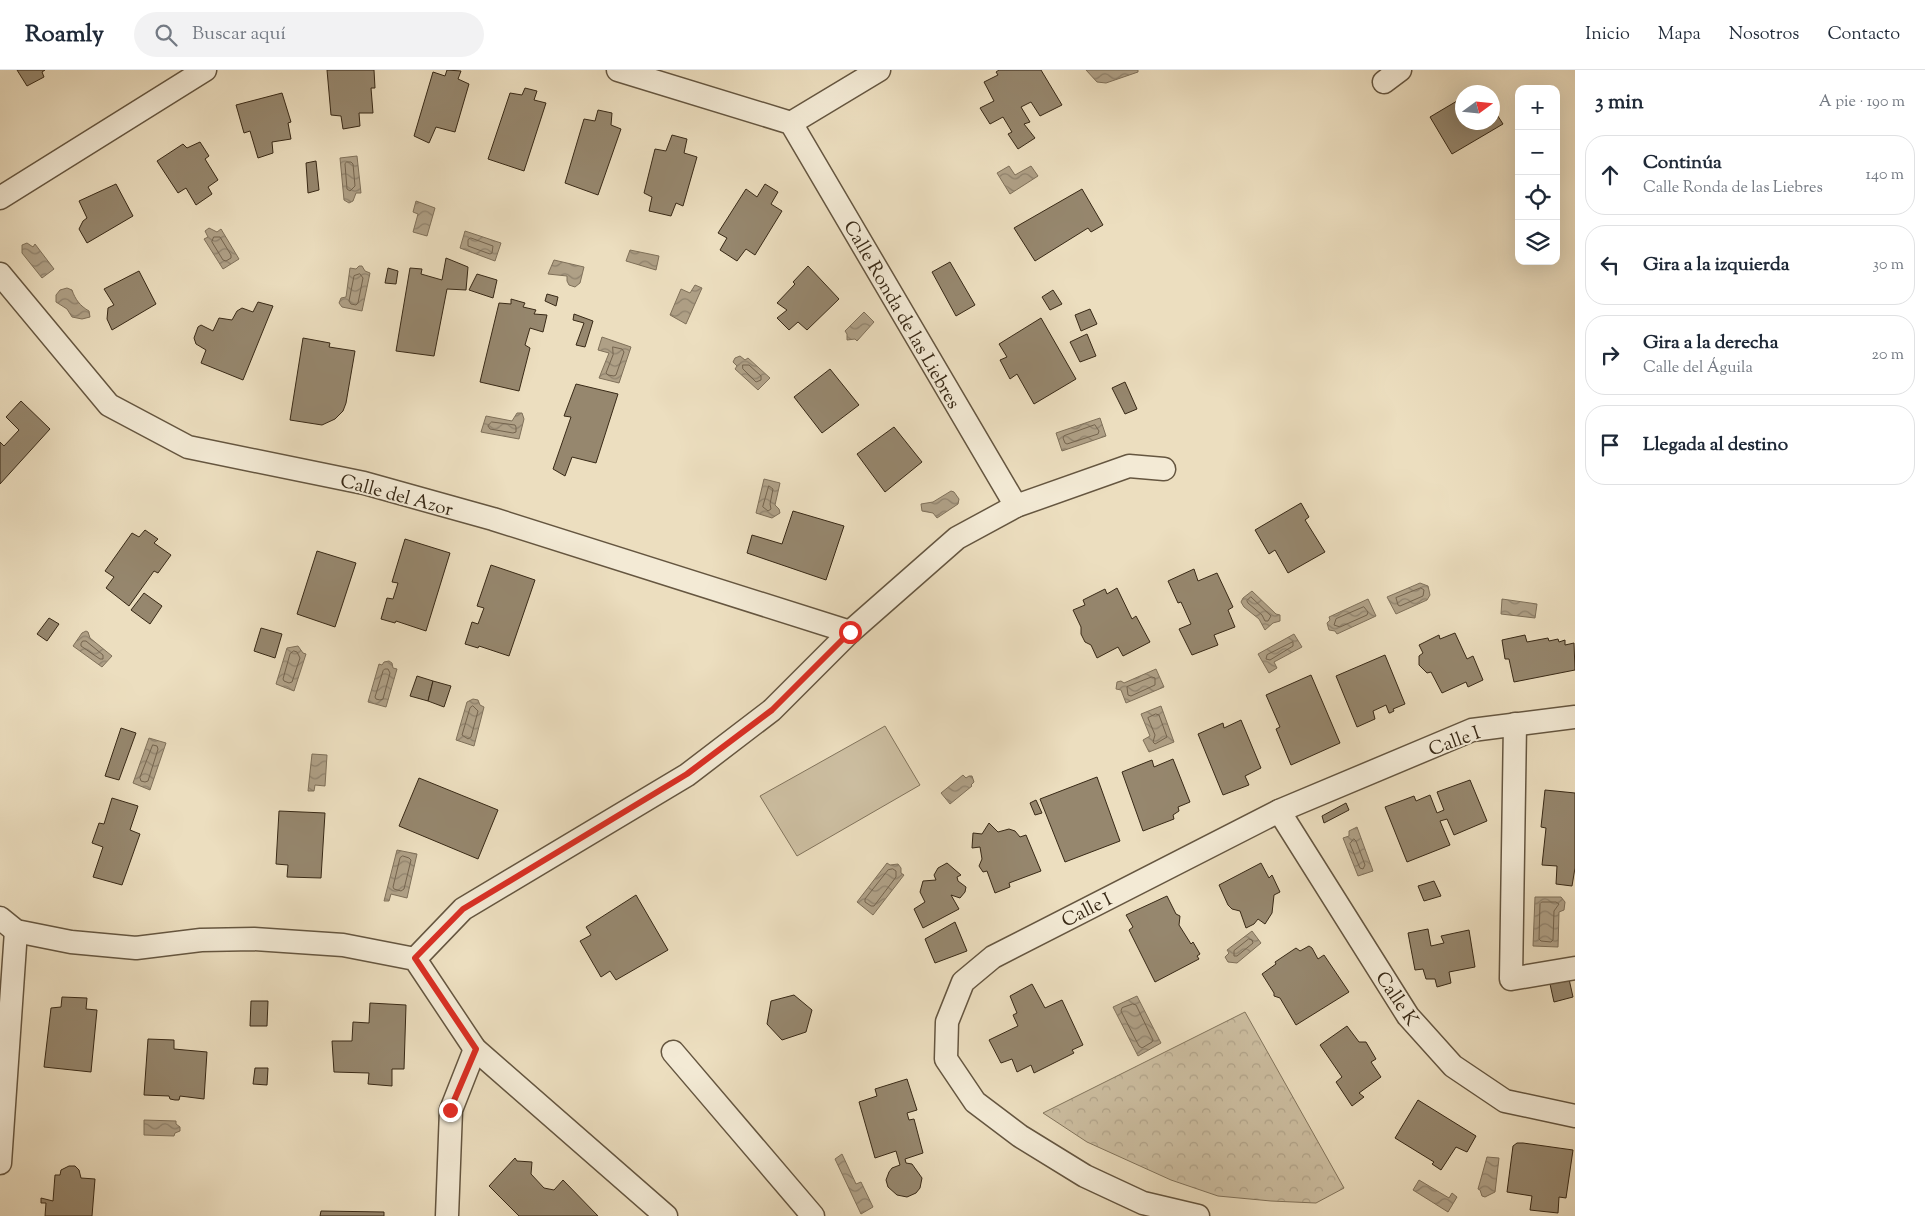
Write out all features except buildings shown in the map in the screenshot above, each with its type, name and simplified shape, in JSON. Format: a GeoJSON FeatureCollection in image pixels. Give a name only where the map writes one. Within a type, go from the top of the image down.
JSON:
{"type":"FeatureCollection","features":[{"type":"Feature","properties":{"kind":"street"},"geometry":{"type":"LineString","coordinates":[[0,198],[205,70]]}},
{"type":"Feature","properties":{"kind":"street"},"geometry":{"type":"LineString","coordinates":[[618,70],[791,122],[879,70]]}},
{"type":"Feature","properties":{"kind":"street","name":"Calle Ronda de las Liebres"},"geometry":{"type":"LineString","coordinates":[[791,122],[1016,506]]}},
{"type":"Feature","properties":{"kind":"street","name":"Calle del Azor"},"geometry":{"type":"LineString","coordinates":[[0,274],[108,405],[188,447],[364,483],[493,519],[850,632]]}},
{"type":"Feature","properties":{"kind":"street"},"geometry":{"type":"LineString","coordinates":[[415,958],[463,909],[687,774],[772,710],[850,632],[957,538],[1016,506],[1129,466],[1164,469]]}},
{"type":"Feature","properties":{"kind":"street","name":"Calle I"},"geometry":{"type":"LineString","coordinates":[[1198,1216],[1143,1202],[1085,1176],[1020,1136],[974,1102],[946,1059],[947,1022],[963,982],[992,956],[1279,811],[1472,730],[1575,716]]}},
{"type":"Feature","properties":{"kind":"street"},"geometry":{"type":"LineString","coordinates":[[1515,724],[1511,979],[1575,968]]}},
{"type":"Feature","properties":{"kind":"street","name":"Calle K"},"geometry":{"type":"LineString","coordinates":[[1279,811],[1408,1016],[1452,1066],[1505,1101],[1575,1116]]}},
{"type":"Feature","properties":{"kind":"street"},"geometry":{"type":"LineString","coordinates":[[0,1163],[8,925],[71,942],[136,948],[201,940],[254,939],[343,946],[415,958],[476,1049],[666,1216]]}},
{"type":"Feature","properties":{"kind":"street"},"geometry":{"type":"LineString","coordinates":[[447,1216],[450,1110],[476,1049]]}},
{"type":"Feature","properties":{"kind":"street"},"geometry":{"type":"LineString","coordinates":[[673,1052],[812,1216]]}},
{"type":"Feature","properties":{"kind":"green space"},"geometry":{"type":"Polygon","coordinates":[[[885,726],[920,785],[797,856],[760,796],[885,726]]]}},
{"type":"Feature","properties":{"kind":"green space"},"geometry":{"type":"Polygon","coordinates":[[[1245,1012],[1344,1188],[1316,1203],[1218,1196],[1171,1180],[1087,1142],[1043,1113],[1245,1012]]]}},
{"type":"Feature","properties":{"kind":"water"},"geometry":{"type":"Polygon","coordinates":[[[1086,70],[1138,70],[1138,72],[1106,83],[1097,82],[1086,70]]]}},
{"type":"Feature","properties":{"kind":"water"},"geometry":{"type":"Polygon","coordinates":[[[357,156],[361,193],[356,193],[353,201],[349,203],[344,200],[340,158],[357,156]]]}},
{"type":"Feature","properties":{"kind":"water"},"geometry":{"type":"Polygon","coordinates":[[[1009,166],[1015,175],[1031,166],[1038,176],[1010,194],[997,173],[1009,166]]]}},
{"type":"Feature","properties":{"kind":"water"},"geometry":{"type":"Polygon","coordinates":[[[416,201],[435,208],[427,236],[413,232],[418,214],[413,212],[416,201]]]}},
{"type":"Feature","properties":{"kind":"water"},"geometry":{"type":"Polygon","coordinates":[[[209,228],[217,232],[221,229],[239,259],[223,269],[204,239],[208,237],[205,231],[209,228]]]}},
{"type":"Feature","properties":{"kind":"water"},"geometry":{"type":"Polygon","coordinates":[[[465,231],[501,243],[495,261],[460,248],[465,231]]]}},
{"type":"Feature","properties":{"kind":"water"},"geometry":{"type":"Polygon","coordinates":[[[27,243],[33,247],[35,244],[54,269],[42,278],[22,253],[22,245],[27,243]]]}},
{"type":"Feature","properties":{"kind":"water"},"geometry":{"type":"Polygon","coordinates":[[[630,250],[659,256],[656,270],[626,261],[630,250]]]}},
{"type":"Feature","properties":{"kind":"water"},"geometry":{"type":"Polygon","coordinates":[[[554,260],[584,267],[580,283],[575,287],[569,285],[567,276],[548,274],[554,260]]]}},
{"type":"Feature","properties":{"kind":"water"},"geometry":{"type":"Polygon","coordinates":[[[362,266],[365,271],[370,273],[362,311],[342,307],[339,303],[341,298],[346,297],[350,268],[356,269],[362,266]]]}},
{"type":"Feature","properties":{"kind":"water"},"geometry":{"type":"Polygon","coordinates":[[[695,285],[702,288],[686,324],[670,315],[681,289],[690,293],[695,285]]]}},
{"type":"Feature","properties":{"kind":"water"},"geometry":{"type":"Polygon","coordinates":[[[67,288],[72,290],[78,302],[89,311],[90,317],[82,319],[72,317],[67,309],[56,302],[56,295],[60,290],[67,288]]]}},
{"type":"Feature","properties":{"kind":"water"},"geometry":{"type":"Polygon","coordinates":[[[864,312],[874,322],[857,341],[855,339],[847,340],[845,331],[864,312]]]}},
{"type":"Feature","properties":{"kind":"water"},"geometry":{"type":"Polygon","coordinates":[[[602,337],[631,347],[619,383],[599,378],[609,353],[598,350],[602,337]]]}},
{"type":"Feature","properties":{"kind":"water"},"geometry":{"type":"Polygon","coordinates":[[[740,356],[745,360],[748,358],[770,378],[758,390],[735,369],[737,366],[733,362],[735,358],[740,356]]]}},
{"type":"Feature","properties":{"kind":"water"},"geometry":{"type":"Polygon","coordinates":[[[517,413],[522,413],[524,419],[519,439],[481,432],[486,416],[512,421],[517,413]]]}},
{"type":"Feature","properties":{"kind":"water"},"geometry":{"type":"Polygon","coordinates":[[[1100,418],[1106,436],[1062,451],[1056,433],[1100,418]]]}},
{"type":"Feature","properties":{"kind":"water"},"geometry":{"type":"Polygon","coordinates":[[[764,479],[780,483],[775,505],[780,513],[772,518],[756,513],[764,479]]]}},
{"type":"Feature","properties":{"kind":"water"},"geometry":{"type":"Polygon","coordinates":[[[951,491],[959,499],[958,504],[937,518],[933,513],[922,511],[921,504],[933,502],[951,491]]]}},
{"type":"Feature","properties":{"kind":"water"},"geometry":{"type":"Polygon","coordinates":[[[1420,583],[1428,586],[1430,595],[1427,600],[1396,614],[1387,597],[1420,583]]]}},
{"type":"Feature","properties":{"kind":"water"},"geometry":{"type":"Polygon","coordinates":[[[1252,591],[1276,614],[1280,615],[1280,621],[1273,623],[1265,630],[1259,619],[1244,607],[1241,602],[1252,591]]]}},
{"type":"Feature","properties":{"kind":"water"},"geometry":{"type":"Polygon","coordinates":[[[1368,599],[1376,616],[1337,634],[1335,631],[1329,630],[1327,623],[1330,620],[1329,617],[1368,599]]]}},
{"type":"Feature","properties":{"kind":"water"},"geometry":{"type":"Polygon","coordinates":[[[1502,599],[1537,604],[1535,618],[1501,614],[1502,599]]]}},
{"type":"Feature","properties":{"kind":"water"},"geometry":{"type":"Polygon","coordinates":[[[86,631],[90,638],[112,656],[102,667],[73,646],[82,633],[86,631]]]}},
{"type":"Feature","properties":{"kind":"water"},"geometry":{"type":"Polygon","coordinates":[[[1294,634],[1302,647],[1274,662],[1277,668],[1269,673],[1258,654],[1294,634]]]}},
{"type":"Feature","properties":{"kind":"water"},"geometry":{"type":"Polygon","coordinates":[[[298,646],[306,654],[294,691],[276,684],[287,648],[298,646]]]}},
{"type":"Feature","properties":{"kind":"water"},"geometry":{"type":"Polygon","coordinates":[[[389,661],[392,663],[393,668],[397,669],[386,707],[368,702],[379,664],[382,665],[384,662],[389,661]]]}},
{"type":"Feature","properties":{"kind":"water"},"geometry":{"type":"Polygon","coordinates":[[[1156,669],[1164,687],[1126,703],[1121,690],[1116,689],[1117,682],[1121,681],[1124,683],[1156,669]]]}},
{"type":"Feature","properties":{"kind":"water"},"geometry":{"type":"Polygon","coordinates":[[[473,699],[478,700],[480,705],[484,707],[474,746],[456,740],[467,702],[473,699]]]}},
{"type":"Feature","properties":{"kind":"water"},"geometry":{"type":"Polygon","coordinates":[[[1161,706],[1174,742],[1149,752],[1143,740],[1150,736],[1141,714],[1161,706]]]}},
{"type":"Feature","properties":{"kind":"water"},"geometry":{"type":"Polygon","coordinates":[[[149,738],[166,743],[150,790],[133,783],[149,738]]]}},
{"type":"Feature","properties":{"kind":"water"},"geometry":{"type":"Polygon","coordinates":[[[312,754],[327,755],[325,786],[315,785],[314,791],[308,791],[312,754]]]}},
{"type":"Feature","properties":{"kind":"water"},"geometry":{"type":"Polygon","coordinates":[[[963,775],[966,778],[972,776],[974,782],[972,786],[950,804],[941,793],[963,775]]]}},
{"type":"Feature","properties":{"kind":"water"},"geometry":{"type":"Polygon","coordinates":[[[1357,827],[1373,871],[1358,876],[1343,838],[1349,836],[1349,831],[1357,827]]]}},
{"type":"Feature","properties":{"kind":"water"},"geometry":{"type":"Polygon","coordinates":[[[397,850],[417,854],[407,898],[391,894],[389,901],[384,901],[397,850]]]}},
{"type":"Feature","properties":{"kind":"water"},"geometry":{"type":"Polygon","coordinates":[[[887,863],[890,865],[898,864],[901,868],[901,873],[904,875],[873,915],[857,902],[887,863]]]}},
{"type":"Feature","properties":{"kind":"water"},"geometry":{"type":"Polygon","coordinates":[[[1535,897],[1561,897],[1565,902],[1564,910],[1559,912],[1558,947],[1533,946],[1535,897]]]}},
{"type":"Feature","properties":{"kind":"water"},"geometry":{"type":"Polygon","coordinates":[[[1252,931],[1261,943],[1237,963],[1228,962],[1225,957],[1229,953],[1227,950],[1252,931]]]}},
{"type":"Feature","properties":{"kind":"water"},"geometry":{"type":"Polygon","coordinates":[[[1137,996],[1161,1043],[1138,1056],[1113,1007],[1137,996]]]}},
{"type":"Feature","properties":{"kind":"water"},"geometry":{"type":"Polygon","coordinates":[[[144,1120],[176,1121],[180,1131],[175,1133],[174,1136],[144,1135],[144,1120]]]}},
{"type":"Feature","properties":{"kind":"water"},"geometry":{"type":"Polygon","coordinates":[[[842,1154],[856,1184],[861,1182],[873,1207],[861,1214],[835,1159],[842,1154]]]}},
{"type":"Feature","properties":{"kind":"water"},"geometry":{"type":"Polygon","coordinates":[[[1487,1157],[1499,1158],[1495,1192],[1485,1197],[1482,1196],[1478,1189],[1487,1157]]]}},
{"type":"Feature","properties":{"kind":"water"},"geometry":{"type":"Polygon","coordinates":[[[1419,1180],[1449,1198],[1452,1193],[1457,1197],[1448,1212],[1413,1190],[1419,1180]]]}},
{"type":"Feature","properties":{"kind":"route"},"geometry":{"type":"LineString","coordinates":[[450,1110],[476,1049],[415,958],[463,909],[687,774],[772,710],[850,632]]}}]}
